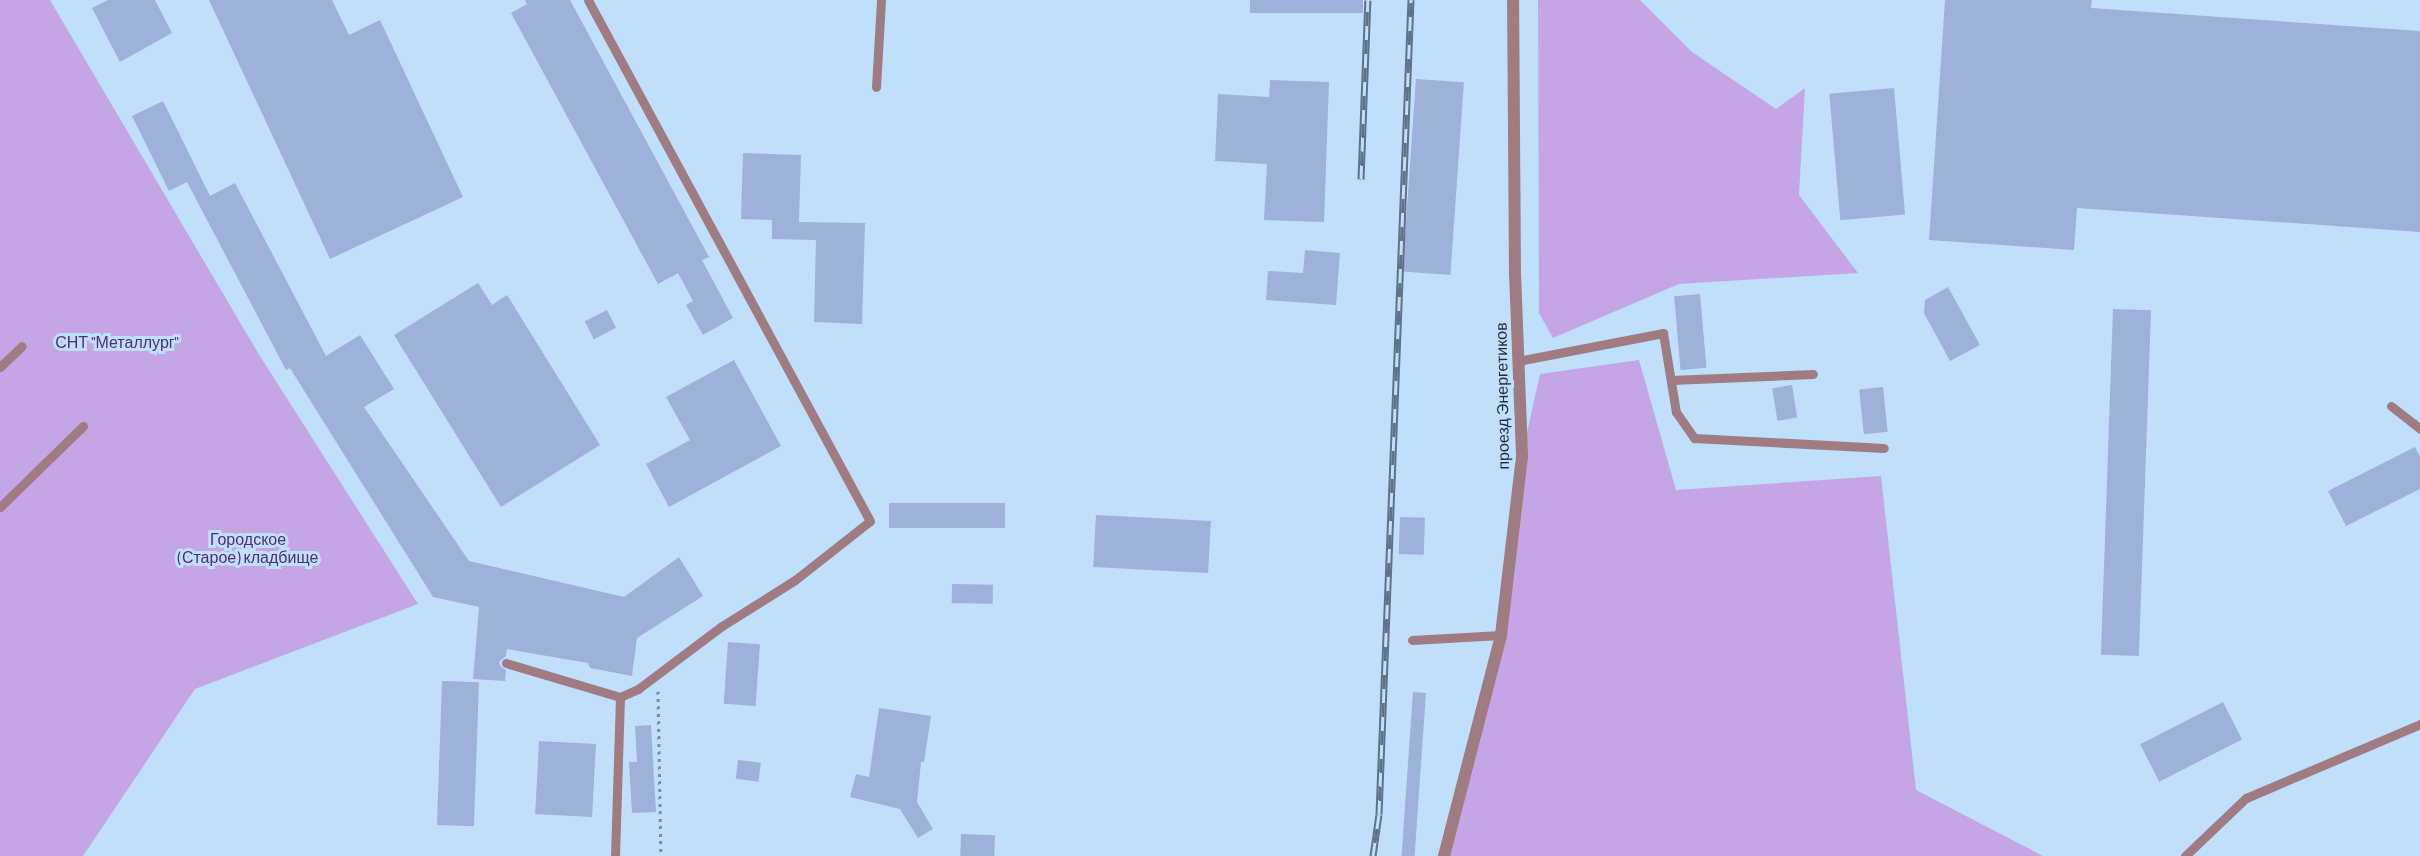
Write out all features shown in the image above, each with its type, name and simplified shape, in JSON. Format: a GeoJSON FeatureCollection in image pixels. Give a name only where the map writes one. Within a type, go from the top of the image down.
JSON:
{"type":"FeatureCollection","features":[{"type":"Feature","properties":{"kind":"street","name":"проезд Энергетиков"},"geometry":{"type":"LineString","coordinates":[[1444,856],[1501,635],[1522,455],[1515,275],[1513,0]]}},
{"type":"Feature","properties":{"kind":"lane"},"geometry":{"type":"LineString","coordinates":[[506,663],[620,697],[638,689],[722,626],[795,580],[870,521],[588,0]]}},
{"type":"Feature","properties":{"kind":"lane"},"geometry":{"type":"LineString","coordinates":[[876,87],[881,0]]}},
{"type":"Feature","properties":{"kind":"lane"},"geometry":{"type":"LineString","coordinates":[[1518,361],[1663,333],[1676,412],[1694,438],[1884,448]]}},
{"type":"Feature","properties":{"kind":"lane"},"geometry":{"type":"LineString","coordinates":[[0,367],[22,345]]}},
{"type":"Feature","properties":{"kind":"lane"},"geometry":{"type":"LineString","coordinates":[[1671,380],[1813,374]]}},
{"type":"Feature","properties":{"kind":"lane"},"geometry":{"type":"LineString","coordinates":[[2391,406],[2420,429]]}},
{"type":"Feature","properties":{"kind":"lane"},"geometry":{"type":"LineString","coordinates":[[0,507],[83,426]]}},
{"type":"Feature","properties":{"kind":"lane"},"geometry":{"type":"LineString","coordinates":[[1412,640],[1501,635]]}},
{"type":"Feature","properties":{"kind":"lane"},"geometry":{"type":"LineString","coordinates":[[615,856],[620,697]]}},
{"type":"Feature","properties":{"kind":"lane"},"geometry":{"type":"LineString","coordinates":[[2186,856],[2246,798],[2420,724]]}},
{"type":"Feature","properties":{"kind":"path"},"geometry":{"type":"LineString","coordinates":[[657,674],[662,856]]}},
{"type":"Feature","properties":{"kind":"green space"},"geometry":{"type":"Polygon","coordinates":[[[0,0],[50,0],[258,353],[418,604],[195,689],[83,856],[0,856],[0,0]]]}},
{"type":"Feature","properties":{"kind":"green space"},"geometry":{"type":"Polygon","coordinates":[[[1538,0],[1640,0],[1692,52],[1776,109],[1805,88],[1799,195],[1858,273],[1679,284],[1553,338],[1539,313],[1538,0]]]}},
{"type":"Feature","properties":{"kind":"green space"},"geometry":{"type":"Polygon","coordinates":[[[1639,360],[1676,490],[1881,476],[1916,790],[2043,856],[1444,856],[1501,635],[1522,455],[1540,374],[1639,360]]]}},
{"type":"Feature","properties":{"kind":"building"},"geometry":{"type":"Polygon","coordinates":[[[108,0],[155,0],[172,33],[120,62],[92,8],[108,0]]]}},
{"type":"Feature","properties":{"kind":"building"},"geometry":{"type":"Polygon","coordinates":[[[209,0],[332,0],[349,35],[380,20],[463,197],[330,259],[209,0]]]}},
{"type":"Feature","properties":{"kind":"building"},"geometry":{"type":"Polygon","coordinates":[[[525,0],[570,0],[709,257],[702,260],[733,318],[703,335],[686,305],[693,301],[678,273],[658,284],[511,13],[527,4],[525,0]]]}},
{"type":"Feature","properties":{"kind":"building"},"geometry":{"type":"Polygon","coordinates":[[[1250,0],[1363,0],[1363,13],[1250,13],[1250,0]]]}},
{"type":"Feature","properties":{"kind":"building"},"geometry":{"type":"Polygon","coordinates":[[[1945,0],[2092,0],[2091,8],[2420,31],[2420,232],[2077,208],[2074,250],[1929,240],[1945,0]]]}},
{"type":"Feature","properties":{"kind":"building"},"geometry":{"type":"Polygon","coordinates":[[[1416,79],[1464,82],[1450,275],[1403,272],[1416,79]]]}},
{"type":"Feature","properties":{"kind":"building"},"geometry":{"type":"Polygon","coordinates":[[[1270,80],[1329,82],[1324,222],[1264,220],[1267,164],[1215,161],[1218,94],[1269,97],[1270,80]]]}},
{"type":"Feature","properties":{"kind":"building"},"geometry":{"type":"Polygon","coordinates":[[[1894,88],[1905,215],[1840,220],[1829,94],[1894,88]]]}},
{"type":"Feature","properties":{"kind":"building"},"geometry":{"type":"Polygon","coordinates":[[[163,101],[210,196],[235,183],[326,356],[360,335],[394,389],[364,407],[469,561],[624,597],[679,557],[703,596],[637,638],[632,676],[590,668],[588,663],[507,649],[506,656],[499,662],[506,670],[505,681],[473,679],[479,607],[433,597],[290,368],[286,370],[187,182],[169,191],[132,116],[163,101]]]}},
{"type":"Feature","properties":{"kind":"building"},"geometry":{"type":"Polygon","coordinates":[[[743,153],[801,155],[799,222],[865,223],[862,324],[814,322],[816,240],[772,239],[772,220],[741,219],[743,153]]]}},
{"type":"Feature","properties":{"kind":"building"},"geometry":{"type":"Polygon","coordinates":[[[1305,250],[1340,253],[1336,305],[1266,300],[1268,271],[1303,273],[1305,250]]]}},
{"type":"Feature","properties":{"kind":"building"},"geometry":{"type":"Polygon","coordinates":[[[478,283],[492,305],[507,295],[600,445],[501,507],[394,335],[478,283]]]}},
{"type":"Feature","properties":{"kind":"building"},"geometry":{"type":"Polygon","coordinates":[[[1948,287],[1980,345],[1950,361],[1924,313],[1925,300],[1948,287]]]}},
{"type":"Feature","properties":{"kind":"building"},"geometry":{"type":"Polygon","coordinates":[[[1700,294],[1706,368],[1681,370],[1674,296],[1700,294]]]}},
{"type":"Feature","properties":{"kind":"building"},"geometry":{"type":"Polygon","coordinates":[[[2113,309],[2151,310],[2139,656],[2101,655],[2113,309]]]}},
{"type":"Feature","properties":{"kind":"building"},"geometry":{"type":"Polygon","coordinates":[[[607,310],[616,328],[594,339],[585,321],[607,310]]]}},
{"type":"Feature","properties":{"kind":"building"},"geometry":{"type":"Polygon","coordinates":[[[734,360],[781,446],[669,507],[646,464],[690,440],[666,397],[734,360]]]}},
{"type":"Feature","properties":{"kind":"building"},"geometry":{"type":"Polygon","coordinates":[[[1792,385],[1797,418],[1777,421],[1772,388],[1792,385]]]}},
{"type":"Feature","properties":{"kind":"building"},"geometry":{"type":"Polygon","coordinates":[[[1883,387],[1888,432],[1864,434],[1859,390],[1883,387]]]}},
{"type":"Feature","properties":{"kind":"building"},"geometry":{"type":"Polygon","coordinates":[[[2415,447],[2420,457],[2420,489],[2346,526],[2328,491],[2415,447]]]}},
{"type":"Feature","properties":{"kind":"building"},"geometry":{"type":"Polygon","coordinates":[[[889,503],[1005,503],[1005,528],[889,528],[889,503]]]}},
{"type":"Feature","properties":{"kind":"building"},"geometry":{"type":"Polygon","coordinates":[[[1096,515],[1211,521],[1208,573],[1093,567],[1096,515]]]}},
{"type":"Feature","properties":{"kind":"building"},"geometry":{"type":"Polygon","coordinates":[[[1400,517],[1425,518],[1424,555],[1399,554],[1400,517]]]}},
{"type":"Feature","properties":{"kind":"building"},"geometry":{"type":"Polygon","coordinates":[[[952,584],[993,585],[993,604],[952,603],[952,584]]]}},
{"type":"Feature","properties":{"kind":"building"},"geometry":{"type":"Polygon","coordinates":[[[728,642],[760,644],[756,706],[724,704],[728,642]]]}},
{"type":"Feature","properties":{"kind":"building"},"geometry":{"type":"Polygon","coordinates":[[[442,681],[479,682],[474,826],[437,825],[442,681]]]}},
{"type":"Feature","properties":{"kind":"building"},"geometry":{"type":"Polygon","coordinates":[[[1413,692],[1426,693],[1415,856],[1402,856],[1413,692]]]}},
{"type":"Feature","properties":{"kind":"building"},"geometry":{"type":"Polygon","coordinates":[[[2223,702],[2242,739],[2159,782],[2140,744],[2223,702]]]}},
{"type":"Feature","properties":{"kind":"building"},"geometry":{"type":"Polygon","coordinates":[[[879,708],[931,716],[924,762],[921,762],[917,802],[933,829],[918,838],[900,809],[850,797],[856,774],[869,777],[879,708]]]}},
{"type":"Feature","properties":{"kind":"building"},"geometry":{"type":"Polygon","coordinates":[[[651,725],[656,812],[632,813],[629,762],[637,762],[635,726],[651,725]]]}},
{"type":"Feature","properties":{"kind":"building"},"geometry":{"type":"Polygon","coordinates":[[[539,741],[596,744],[592,817],[535,814],[539,741]]]}},
{"type":"Feature","properties":{"kind":"building"},"geometry":{"type":"Polygon","coordinates":[[[738,760],[761,763],[759,782],[736,779],[738,760]]]}},
{"type":"Feature","properties":{"kind":"building"},"geometry":{"type":"Polygon","coordinates":[[[961,834],[995,835],[994,856],[960,856],[961,834]]]}},
{"type":"Feature","properties":{"kind":"railway"},"geometry":{"type":"LineString","coordinates":[[1361,179],[1368,0]]}},
{"type":"Feature","properties":{"kind":"railway"},"geometry":{"type":"LineString","coordinates":[[1373,856],[1379,814],[1411,0]]}},
{"type":"Feature","properties":{"kind":"park label","name":"СНТ \"Металлург\""},"geometry":{"type":"Point","coordinates":[117,342]}},
{"type":"Feature","properties":{"kind":"park label","name":"Городское (Старое) кладбище"},"geometry":{"type":"Point","coordinates":[248,548]}}]}
